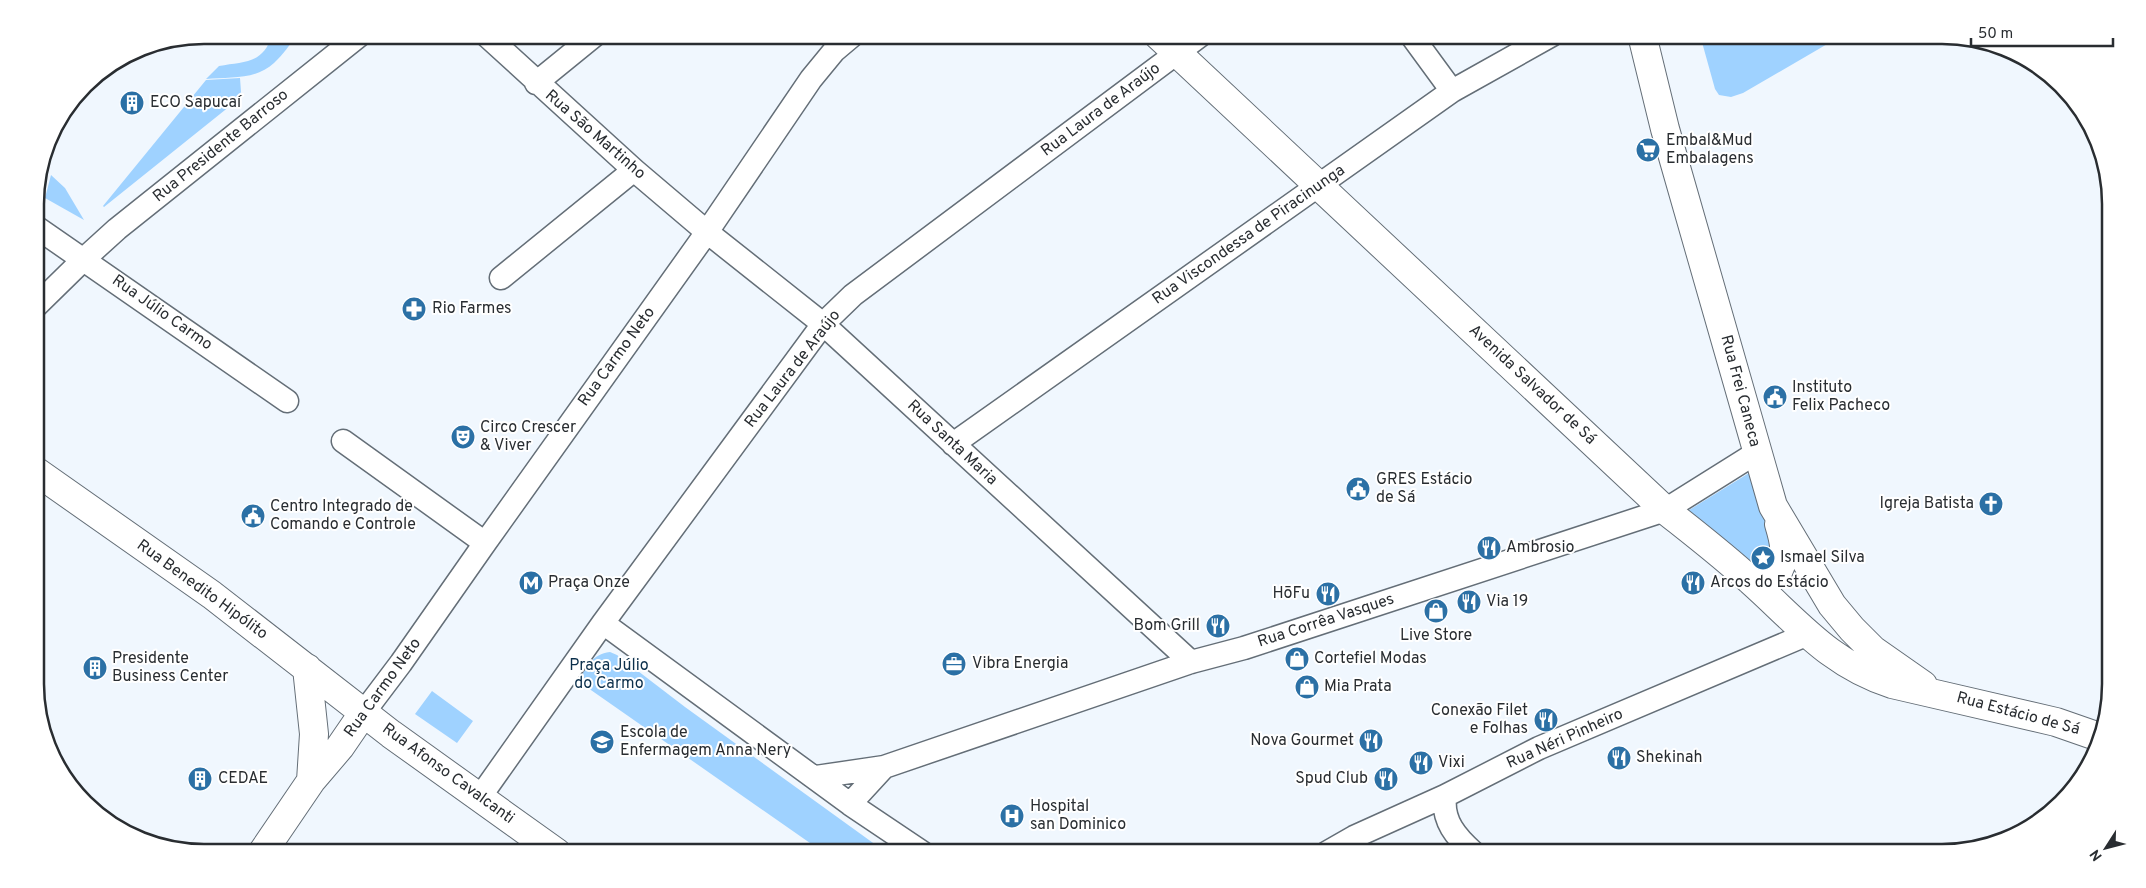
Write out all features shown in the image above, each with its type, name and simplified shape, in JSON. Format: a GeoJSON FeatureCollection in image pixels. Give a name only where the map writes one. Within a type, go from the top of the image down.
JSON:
{"type":"FeatureCollection","features":[{"type":"Feature","properties":{"kind":"main road","name":"Avenida Salvador de Sá"},"geometry":{"type":"LineString","coordinates":[[1168,44],[1665,510],[1750,580],[1826,651],[1868,676],[1892,684],[1932,692]]}},
{"type":"Feature","properties":{"kind":"main road","name":"Rua Frei Caneca"},"geometry":{"type":"LineString","coordinates":[[1644,44],[1665,129],[1704,261],[1756,453],[1773,506],[1832,605],[1852,629],[1873,650],[1932,692]]}},
{"type":"Feature","properties":{"kind":"main road","name":"Rua Benedito Hipólito"},"geometry":{"type":"LineString","coordinates":[[44,477],[212,595],[364,712]]}},
{"type":"Feature","properties":{"kind":"main road"},"geometry":{"type":"LineString","coordinates":[[1750,580],[1778,572],[1784,558],[1785,544],[1773,506]]}},
{"type":"Feature","properties":{"kind":"main road"},"geometry":{"type":"LineString","coordinates":[[307,668],[314,734],[310,781]]}},
{"type":"Feature","properties":{"kind":"main road","name":"Rua Estácio de Sá"},"geometry":{"type":"LineString","coordinates":[[1932,692],[2056,722],[2094,735]]}},
{"type":"Feature","properties":{"kind":"main road","name":"Rua Carmo Neto"},"geometry":{"type":"LineString","coordinates":[[268,844],[310,781],[340,747],[364,712]]}},
{"type":"Feature","properties":{"kind":"main road","name":"Rua Afonso Cavalcanti"},"geometry":{"type":"LineString","coordinates":[[364,712],[403,743],[545,844]]}},
{"type":"Feature","properties":{"kind":"street","name":"Rua Presidente Barroso"},"geometry":{"type":"LineString","coordinates":[[44,298],[117,229],[349,44]]}},
{"type":"Feature","properties":{"kind":"street","name":"Rua São Martinho"},"geometry":{"type":"LineString","coordinates":[[495,44],[536,83],[707,232]]}},
{"type":"Feature","properties":{"kind":"street"},"geometry":{"type":"LineString","coordinates":[[536,83],[584,44]]}},
{"type":"Feature","properties":{"kind":"street","name":"Rua Carmo Neto"},"geometry":{"type":"LineString","coordinates":[[364,712],[407,656],[484,543],[707,232],[811,79],[834,51],[842,44]]}},
{"type":"Feature","properties":{"kind":"street","name":"Rua Laura de Araújo"},"geometry":{"type":"LineString","coordinates":[[480,797],[603,623],[823,324],[853,295],[1189,44]]}},
{"type":"Feature","properties":{"kind":"street"},"geometry":{"type":"LineString","coordinates":[[1418,44],[1452,91]]}},
{"type":"Feature","properties":{"kind":"street","name":"Rua Viscondessa de Piracinunga"},"geometry":{"type":"LineString","coordinates":[[953,444],[1452,91],[1536,44]]}},
{"type":"Feature","properties":{"kind":"street"},"geometry":{"type":"LineString","coordinates":[[501,278],[634,170]]}},
{"type":"Feature","properties":{"kind":"street","name":"Rua Santa Maria"},"geometry":{"type":"LineString","coordinates":[[707,232],[823,324],[1191,662]]}},
{"type":"Feature","properties":{"kind":"street","name":"Rua Júlio Carmo"},"geometry":{"type":"LineString","coordinates":[[44,236],[84,259],[287,401]]}},
{"type":"Feature","properties":{"kind":"street"},"geometry":{"type":"LineString","coordinates":[[343,441],[484,543]]}},
{"type":"Feature","properties":{"kind":"street","name":"Rua Corrêa Vasques"},"geometry":{"type":"LineString","coordinates":[[816,777],[884,767],[1191,662],[1244,648],[1665,510],[1756,453]]}},
{"type":"Feature","properties":{"kind":"street"},"geometry":{"type":"LineString","coordinates":[[603,623],[816,777],[850,804],[910,844]]}},
{"type":"Feature","properties":{"kind":"street","name":"Rua Néri Pinheiro"},"geometry":{"type":"LineString","coordinates":[[1342,844],[1445,796],[1539,748],[1808,634]]}},
{"type":"Feature","properties":{"kind":"street","name":"Rua Corrêa Vasques"},"geometry":{"type":"LineString","coordinates":[[850,804],[884,767]]}},
{"type":"Feature","properties":{"kind":"street"},"geometry":{"type":"LineString","coordinates":[[1445,796],[1443,810],[1450,825],[1464,844]]}},
{"type":"Feature","properties":{"kind":"green space"},"geometry":{"type":"Polygon","coordinates":[[[290,44],[274,63],[259,72],[242,77],[206,79],[219,66],[244,62],[258,57],[268,45],[290,44]]]}},
{"type":"Feature","properties":{"kind":"green space"},"geometry":{"type":"Polygon","coordinates":[[[1702,44],[1827,44],[1743,93],[1731,97],[1719,95],[1715,89],[1702,44]]]}},
{"type":"Feature","properties":{"kind":"green space"},"geometry":{"type":"Polygon","coordinates":[[[240,78],[241,92],[235,102],[103,206],[206,80],[240,78]]]}},
{"type":"Feature","properties":{"kind":"green space"},"geometry":{"type":"Polygon","coordinates":[[[51,175],[65,188],[84,220],[45,198],[51,175]]]}},
{"type":"Feature","properties":{"kind":"green space"},"geometry":{"type":"Polygon","coordinates":[[[1749,473],[1777,551],[1776,564],[1755,571],[1686,512],[1749,473]]]}},
{"type":"Feature","properties":{"kind":"green space","name":"Praça Júlio do Carmo"},"geometry":{"type":"Polygon","coordinates":[[[610,652],[617,655],[685,707],[875,844],[811,844],[578,681],[594,658],[610,652]]]}},
{"type":"Feature","properties":{"kind":"green space"},"geometry":{"type":"Polygon","coordinates":[[[432,691],[473,721],[457,743],[415,714],[432,691]]]}},
{"type":"Feature","properties":{"kind":"place","name":"ECO Sapucaí"},"geometry":{"type":"Point","coordinates":[132,103]}},
{"type":"Feature","properties":{"kind":"place","name":"Embal&Mud Embalagens"},"geometry":{"type":"Point","coordinates":[1648,150]}},
{"type":"Feature","properties":{"kind":"place","name":"Rio Farmes"},"geometry":{"type":"Point","coordinates":[414,309]}},
{"type":"Feature","properties":{"kind":"place","name":"Instituto Felix Pacheco"},"geometry":{"type":"Point","coordinates":[1775,397]}},
{"type":"Feature","properties":{"kind":"place","name":"Circo Crescer & Viver"},"geometry":{"type":"Point","coordinates":[463,437]}},
{"type":"Feature","properties":{"kind":"place","name":"GRES Estácio de Sá"},"geometry":{"type":"Point","coordinates":[1358,489]}},
{"type":"Feature","properties":{"kind":"place","name":"Igreja Batista"},"geometry":{"type":"Point","coordinates":[1991,504]}},
{"type":"Feature","properties":{"kind":"place","name":"Centro Integrado de Comando e Controle"},"geometry":{"type":"Point","coordinates":[253,516]}},
{"type":"Feature","properties":{"kind":"place","name":"Ambrosio"},"geometry":{"type":"Point","coordinates":[1489,548]}},
{"type":"Feature","properties":{"kind":"place","name":"Ismael Silva"},"geometry":{"type":"Point","coordinates":[1763,558]}},
{"type":"Feature","properties":{"kind":"place","name":"Praça Onze"},"geometry":{"type":"Point","coordinates":[531,583]}},
{"type":"Feature","properties":{"kind":"place","name":"Arcos do Estácio"},"geometry":{"type":"Point","coordinates":[1693,583]}},
{"type":"Feature","properties":{"kind":"place","name":"HōFu"},"geometry":{"type":"Point","coordinates":[1328,594]}},
{"type":"Feature","properties":{"kind":"place","name":"Via 19"},"geometry":{"type":"Point","coordinates":[1469,602]}},
{"type":"Feature","properties":{"kind":"place","name":"Live Store"},"geometry":{"type":"Point","coordinates":[1436,611]}},
{"type":"Feature","properties":{"kind":"place","name":"Bom Grill"},"geometry":{"type":"Point","coordinates":[1218,626]}},
{"type":"Feature","properties":{"kind":"place","name":"Cortefiel Modas"},"geometry":{"type":"Point","coordinates":[1297,659]}},
{"type":"Feature","properties":{"kind":"place","name":"Vibra Energia"},"geometry":{"type":"Point","coordinates":[954,664]}},
{"type":"Feature","properties":{"kind":"place","name":"Presidente Business Center"},"geometry":{"type":"Point","coordinates":[95,668]}},
{"type":"Feature","properties":{"kind":"place","name":"Mia Prata"},"geometry":{"type":"Point","coordinates":[1307,687]}},
{"type":"Feature","properties":{"kind":"place","name":"Conexão Filet e Folhas"},"geometry":{"type":"Point","coordinates":[1546,720]}},
{"type":"Feature","properties":{"kind":"place","name":"Nova Gourmet"},"geometry":{"type":"Point","coordinates":[1371,741]}},
{"type":"Feature","properties":{"kind":"place","name":"Escola de Enfermagem Anna Nery"},"geometry":{"type":"Point","coordinates":[602,742]}},
{"type":"Feature","properties":{"kind":"place","name":"Shekinah"},"geometry":{"type":"Point","coordinates":[1619,758]}},
{"type":"Feature","properties":{"kind":"place","name":"Vixi"},"geometry":{"type":"Point","coordinates":[1421,763]}},
{"type":"Feature","properties":{"kind":"place","name":"CEDAE"},"geometry":{"type":"Point","coordinates":[200,779]}},
{"type":"Feature","properties":{"kind":"place","name":"Spud Club"},"geometry":{"type":"Point","coordinates":[1386,779]}},
{"type":"Feature","properties":{"kind":"place","name":"Hospital san Dominico"},"geometry":{"type":"Point","coordinates":[1012,816]}}]}
